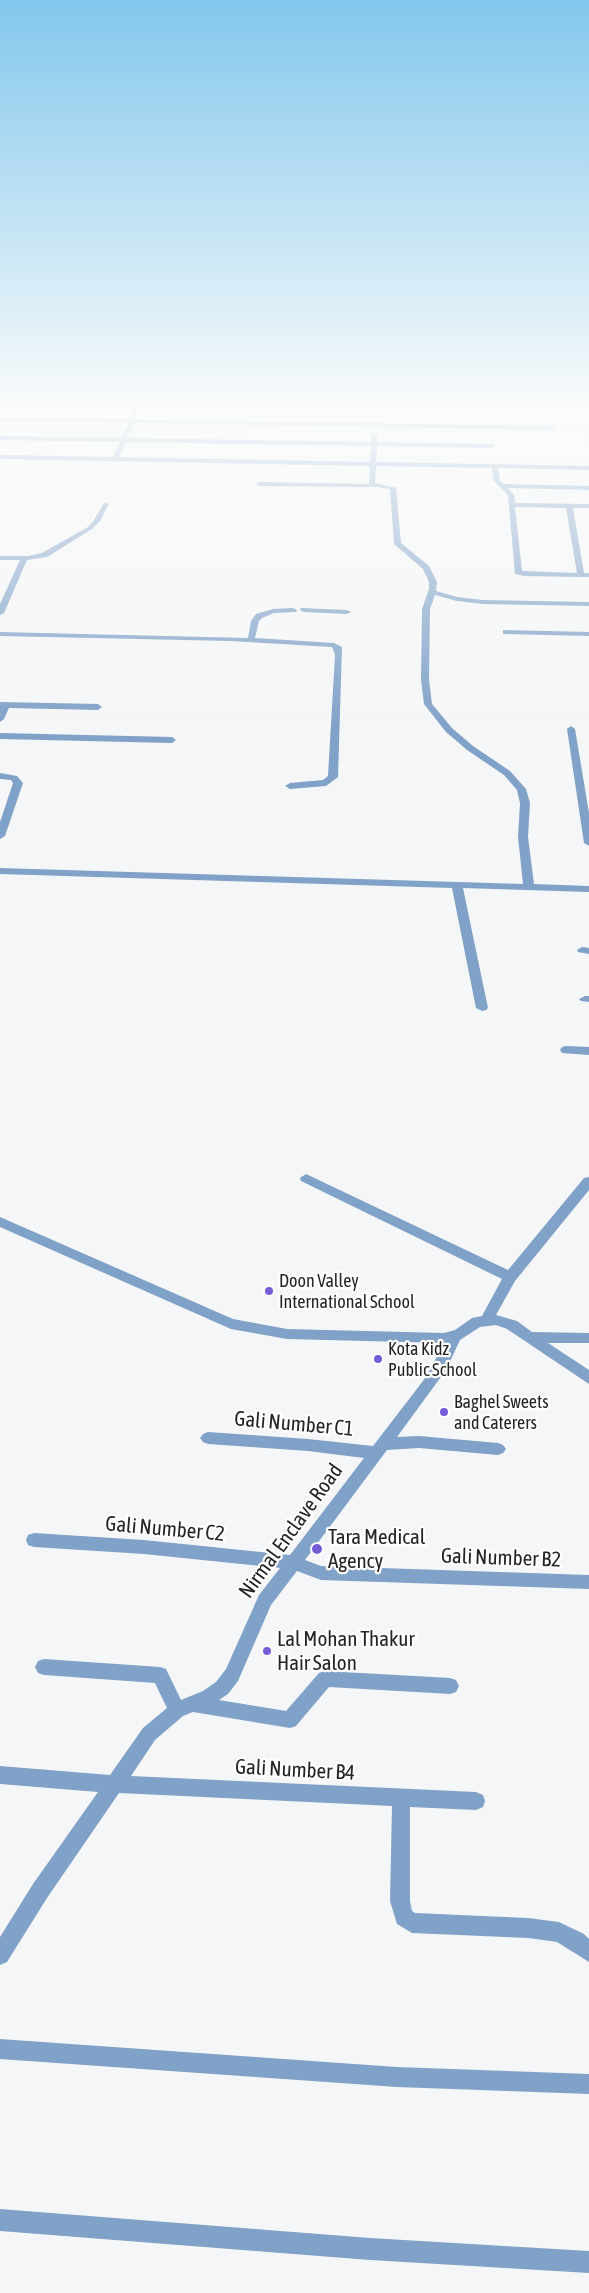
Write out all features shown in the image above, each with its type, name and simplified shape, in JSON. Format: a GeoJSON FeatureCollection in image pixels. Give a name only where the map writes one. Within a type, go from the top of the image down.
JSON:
{"type":"FeatureCollection","features":[{"type":"Feature","properties":{"kind":"street"},"geometry":{"type":"LineString","coordinates":[[0,558],[24,558],[44,554],[85,532],[97,521],[102,511]]}},
{"type":"Feature","properties":{"kind":"street"},"geometry":{"type":"LineString","coordinates":[[395,511],[398,544],[430,572],[433,587],[426,609],[425,680],[428,704],[449,730],[470,748],[507,773],[521,788],[525,803],[523,837],[529,888]]}},
{"type":"Feature","properties":{"kind":"street"},"geometry":{"type":"LineString","coordinates":[[513,511],[518,572],[524,574],[585,575],[569,511]]}},
{"type":"Feature","properties":{"kind":"street"},"geometry":{"type":"LineString","coordinates":[[0,613],[24,558]]}},
{"type":"Feature","properties":{"kind":"street"},"geometry":{"type":"LineString","coordinates":[[432,592],[457,599],[483,602],[589,604]]}},
{"type":"Feature","properties":{"kind":"street"},"geometry":{"type":"LineString","coordinates":[[251,640],[255,621],[260,616],[273,611],[293,610]]}},
{"type":"Feature","properties":{"kind":"street"},"geometry":{"type":"LineString","coordinates":[[304,610],[348,612]]}},
{"type":"Feature","properties":{"kind":"street"},"geometry":{"type":"LineString","coordinates":[[506,632],[589,634]]}},
{"type":"Feature","properties":{"kind":"street"},"geometry":{"type":"LineString","coordinates":[[0,634],[322,642],[338,647],[333,777],[326,783],[290,786]]}},
{"type":"Feature","properties":{"kind":"street"},"geometry":{"type":"LineString","coordinates":[[0,719],[3,705],[98,707]]}},
{"type":"Feature","properties":{"kind":"street"},"geometry":{"type":"LineString","coordinates":[[571,729],[589,843]]}},
{"type":"Feature","properties":{"kind":"street"},"geometry":{"type":"LineString","coordinates":[[0,736],[172,740]]}},
{"type":"Feature","properties":{"kind":"street"},"geometry":{"type":"LineString","coordinates":[[0,776],[14,778],[18,783],[0,836]]}},
{"type":"Feature","properties":{"kind":"street"},"geometry":{"type":"LineString","coordinates":[[0,871],[589,889]]}},
{"type":"Feature","properties":{"kind":"street"},"geometry":{"type":"LineString","coordinates":[[457,886],[482,1008]]}},
{"type":"Feature","properties":{"kind":"street"},"geometry":{"type":"LineString","coordinates":[[566,1050],[589,1051]]}},
{"type":"Feature","properties":{"kind":"street"},"geometry":{"type":"LineString","coordinates":[[306,1178],[510,1277]]}},
{"type":"Feature","properties":{"kind":"street"},"geometry":{"type":"LineString","coordinates":[[487,1320],[497,1297],[510,1277],[589,1181]]}},
{"type":"Feature","properties":{"kind":"street"},"geometry":{"type":"LineString","coordinates":[[0,1222],[231,1324],[287,1334],[454,1337],[464,1333],[477,1322],[487,1320],[504,1322],[589,1378]]}},
{"type":"Feature","properties":{"kind":"street","name":"Nirmal Enclave Road"},"geometry":{"type":"LineString","coordinates":[[0,1955],[112,1784],[149,1734],[184,1707],[209,1697],[222,1688],[232,1675],[265,1600],[441,1366],[454,1337]]}},
{"type":"Feature","properties":{"kind":"street"},"geometry":{"type":"LineString","coordinates":[[528,1337],[589,1338]]}},
{"type":"Feature","properties":{"kind":"street","name":"Gali Number C1"},"geometry":{"type":"LineString","coordinates":[[208,1438],[379,1449],[419,1442],[498,1449]]}},
{"type":"Feature","properties":{"kind":"street","name":"Gali Number C2"},"geometry":{"type":"LineString","coordinates":[[34,1540],[144,1546],[293,1562]]}},
{"type":"Feature","properties":{"kind":"street","name":"Gali Number B2"},"geometry":{"type":"LineString","coordinates":[[293,1562],[320,1573],[589,1582]]}},
{"type":"Feature","properties":{"kind":"street"},"geometry":{"type":"LineString","coordinates":[[44,1667],[160,1674],[184,1707],[290,1720],[324,1679],[450,1686]]}},
{"type":"Feature","properties":{"kind":"street","name":"Gali Number B4"},"geometry":{"type":"LineString","coordinates":[[0,1775],[20,1775],[112,1784],[476,1801]]}},
{"type":"Feature","properties":{"kind":"street"},"geometry":{"type":"LineString","coordinates":[[401,1797],[400,1901],[404,1917],[412,1923],[528,1928],[559,1932],[577,1941],[589,1952]]}},
{"type":"Feature","properties":{"kind":"street"},"geometry":{"type":"LineString","coordinates":[[0,2049],[396,2077],[589,2084]]}},
{"type":"Feature","properties":{"kind":"street"},"geometry":{"type":"LineString","coordinates":[[0,2220],[370,2249],[589,2262]]}},
{"type":"Feature","properties":{"kind":"place","name":"Doon Valley International School"},"geometry":{"type":"Point","coordinates":[269,1291]}},
{"type":"Feature","properties":{"kind":"place","name":"Kota Kidz Public School"},"geometry":{"type":"Point","coordinates":[378,1359]}},
{"type":"Feature","properties":{"kind":"place","name":"Baghel Sweets and Caterers"},"geometry":{"type":"Point","coordinates":[444,1412]}},
{"type":"Feature","properties":{"kind":"place","name":"Tara Medical Agency"},"geometry":{"type":"Point","coordinates":[317,1549]}},
{"type":"Feature","properties":{"kind":"place","name":"Lal Mohan Thakur Hair Salon"},"geometry":{"type":"Point","coordinates":[267,1651]}}]}
